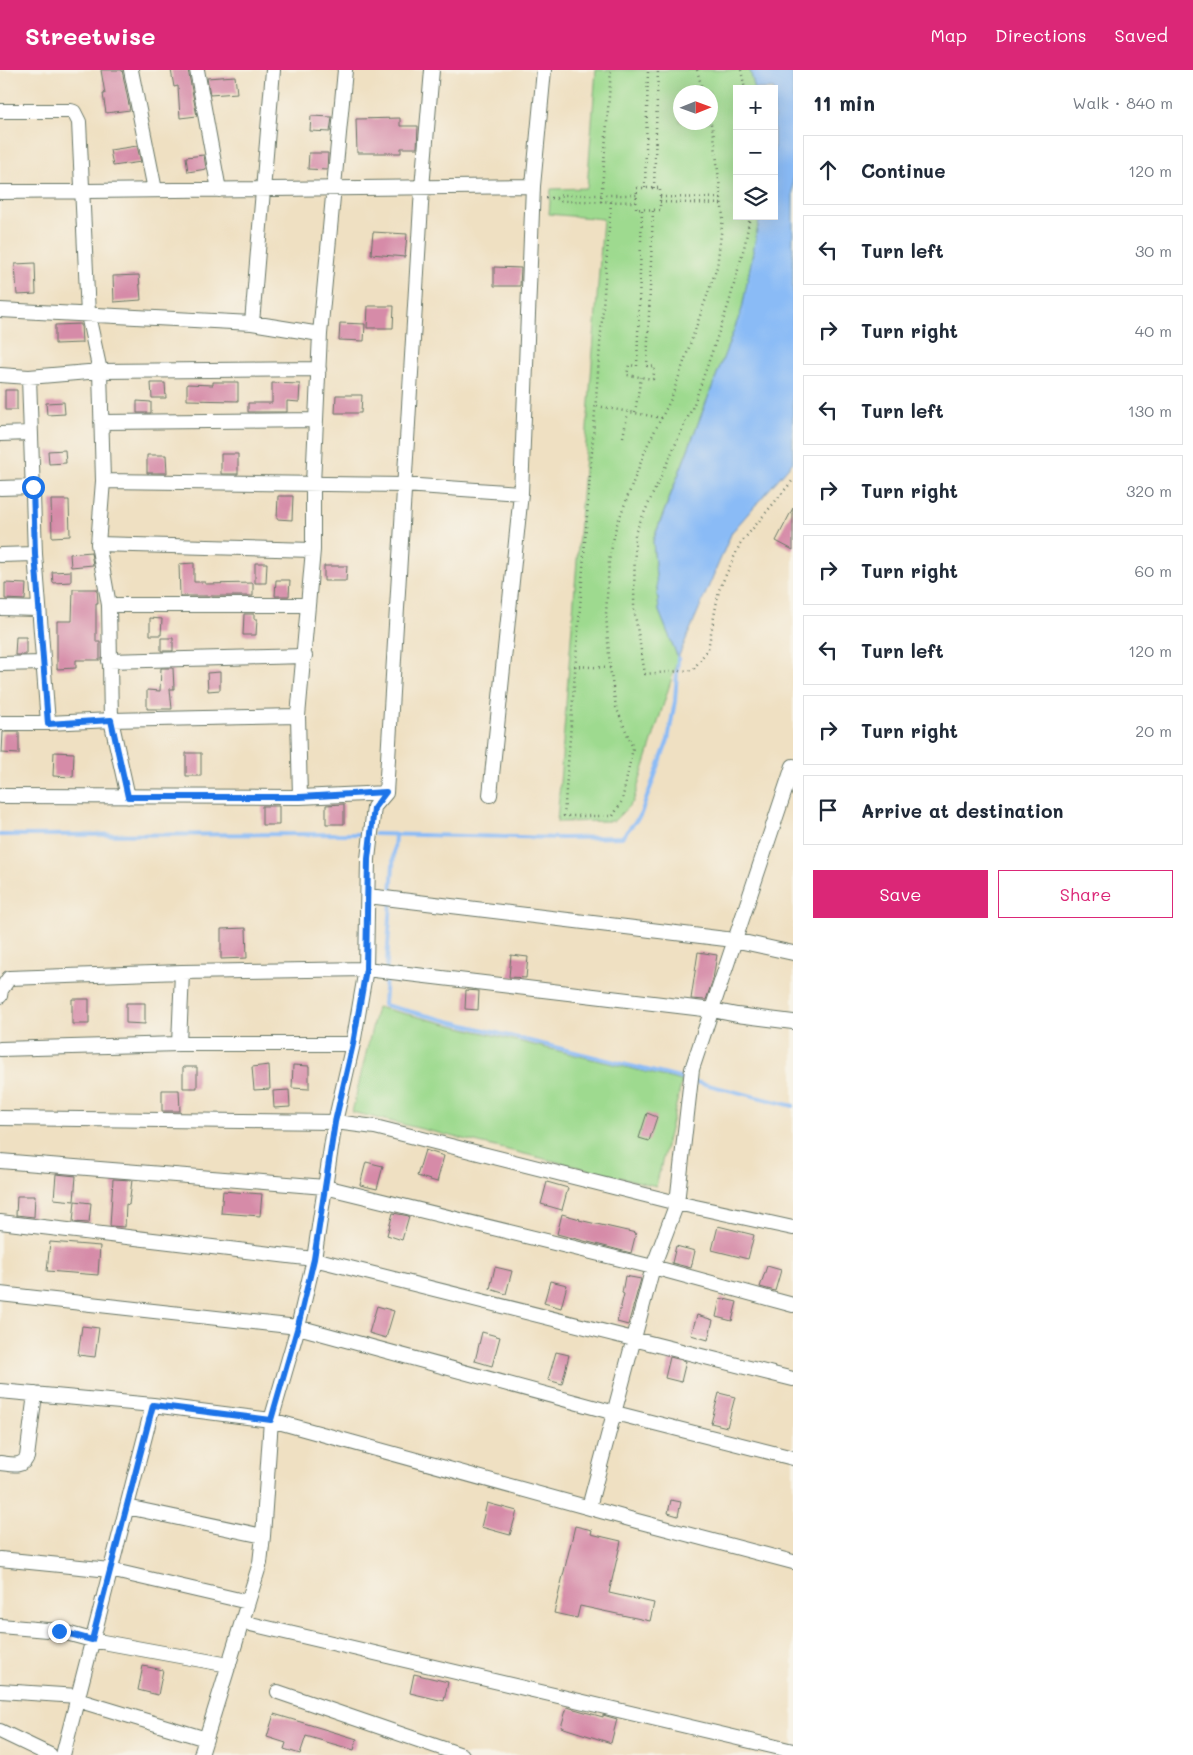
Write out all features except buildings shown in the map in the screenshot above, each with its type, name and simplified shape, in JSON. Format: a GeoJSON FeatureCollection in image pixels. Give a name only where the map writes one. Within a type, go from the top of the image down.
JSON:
{"type":"FeatureCollection","features":[{"type":"Feature","properties":{"kind":"street"},"geometry":{"type":"LineString","coordinates":[[130,70],[155,190]]}},
{"type":"Feature","properties":{"kind":"street"},"geometry":{"type":"LineString","coordinates":[[197,70],[219,190]]}},
{"type":"Feature","properties":{"kind":"street"},"geometry":{"type":"LineString","coordinates":[[252,323],[273,70]]}},
{"type":"Feature","properties":{"kind":"street"},"geometry":{"type":"LineString","coordinates":[[300,797],[298,716],[305,656],[307,605],[313,550],[313,484],[320,334],[346,70]]}},
{"type":"Feature","properties":{"kind":"street"},"geometry":{"type":"LineString","coordinates":[[201,1755],[260,1563],[271,1420],[298,1326],[314,1259],[335,1122],[353,1044],[366,969],[368,859],[374,808],[386,792],[422,188],[432,70]]}},
{"type":"Feature","properties":{"kind":"street"},"geometry":{"type":"LineString","coordinates":[[490,795],[521,493],[533,186],[544,70]]}},
{"type":"Feature","properties":{"kind":"street"},"geometry":{"type":"LineString","coordinates":[[0,111],[74,112],[80,122],[88,315],[100,371],[103,481],[98,544],[109,605],[111,720],[128,797]]}},
{"type":"Feature","properties":{"kind":"street"},"geometry":{"type":"LineString","coordinates":[[0,192],[533,186]]}},
{"type":"Feature","properties":{"kind":"street"},"geometry":{"type":"LineString","coordinates":[[0,310],[252,323],[320,334]]}},
{"type":"Feature","properties":{"kind":"street"},"geometry":{"type":"LineString","coordinates":[[0,375],[29,377],[100,371],[319,368]]}},
{"type":"Feature","properties":{"kind":"street"},"geometry":{"type":"LineString","coordinates":[[29,377],[35,554],[48,724]]}},
{"type":"Feature","properties":{"kind":"street"},"geometry":{"type":"LineString","coordinates":[[101,422],[316,420]]}},
{"type":"Feature","properties":{"kind":"street"},"geometry":{"type":"LineString","coordinates":[[0,434],[31,433]]}},
{"type":"Feature","properties":{"kind":"street"},"geometry":{"type":"LineString","coordinates":[[103,481],[404,485],[521,493]]}},
{"type":"Feature","properties":{"kind":"street"},"geometry":{"type":"LineString","coordinates":[[0,488],[33,487]]}},
{"type":"Feature","properties":{"kind":"street"},"geometry":{"type":"LineString","coordinates":[[98,544],[313,550]]}},
{"type":"Feature","properties":{"kind":"street"},"geometry":{"type":"LineString","coordinates":[[0,555],[35,554]]}},
{"type":"Feature","properties":{"kind":"street"},"geometry":{"type":"LineString","coordinates":[[109,605],[307,605]]}},
{"type":"Feature","properties":{"kind":"street"},"geometry":{"type":"LineString","coordinates":[[0,608],[39,609]]}},
{"type":"Feature","properties":{"kind":"street"},"geometry":{"type":"LineString","coordinates":[[109,660],[305,656]]}},
{"type":"Feature","properties":{"kind":"street"},"geometry":{"type":"LineString","coordinates":[[0,664],[43,663]]}},
{"type":"Feature","properties":{"kind":"street"},"geometry":{"type":"LineString","coordinates":[[0,723],[48,724],[111,720],[298,716]]}},
{"type":"Feature","properties":{"kind":"street"},"geometry":{"type":"LineString","coordinates":[[589,1507],[653,1268],[677,1203],[692,1069],[793,766]]}},
{"type":"Feature","properties":{"kind":"street"},"geometry":{"type":"LineString","coordinates":[[0,796],[300,797],[386,792]]}},
{"type":"Feature","properties":{"kind":"street"},"geometry":{"type":"LineString","coordinates":[[368,896],[734,940],[793,953]]}},
{"type":"Feature","properties":{"kind":"street"},"geometry":{"type":"LineString","coordinates":[[0,996],[1,990],[9,978],[182,972],[366,969],[712,1010],[793,1022]]}},
{"type":"Feature","properties":{"kind":"street"},"geometry":{"type":"LineString","coordinates":[[179,1044],[182,972]]}},
{"type":"Feature","properties":{"kind":"street"},"geometry":{"type":"LineString","coordinates":[[0,1048],[179,1044],[353,1044]]}},
{"type":"Feature","properties":{"kind":"street"},"geometry":{"type":"LineString","coordinates":[[0,1118],[335,1122],[375,1127],[677,1203],[793,1228]]}},
{"type":"Feature","properties":{"kind":"street"},"geometry":{"type":"LineString","coordinates":[[0,1161],[325,1187],[793,1304]]}},
{"type":"Feature","properties":{"kind":"street"},"geometry":{"type":"LineString","coordinates":[[0,1222],[314,1259],[793,1379]]}},
{"type":"Feature","properties":{"kind":"street"},"geometry":{"type":"LineString","coordinates":[[0,1294],[298,1326],[615,1413],[793,1458]]}},
{"type":"Feature","properties":{"kind":"street"},"geometry":{"type":"LineString","coordinates":[[0,1391],[153,1405],[271,1420],[793,1562]]}},
{"type":"Feature","properties":{"kind":"street"},"geometry":{"type":"LineString","coordinates":[[0,1463],[21,1464],[25,1462],[35,1394]]}},
{"type":"Feature","properties":{"kind":"street"},"geometry":{"type":"LineString","coordinates":[[63,1755],[153,1405]]}},
{"type":"Feature","properties":{"kind":"street"},"geometry":{"type":"LineString","coordinates":[[127,1507],[263,1536]]}},
{"type":"Feature","properties":{"kind":"street"},"geometry":{"type":"LineString","coordinates":[[0,1559],[110,1570],[248,1602]]}},
{"type":"Feature","properties":{"kind":"street"},"geometry":{"type":"LineString","coordinates":[[242,1622],[793,1751]]}},
{"type":"Feature","properties":{"kind":"street"},"geometry":{"type":"LineString","coordinates":[[0,1626],[59,1631],[92,1640],[229,1664]]}},
{"type":"Feature","properties":{"kind":"street"},"geometry":{"type":"LineString","coordinates":[[0,1692],[77,1698],[206,1739]]}},
{"type":"Feature","properties":{"kind":"street"},"geometry":{"type":"LineString","coordinates":[[278,1692],[462,1755]]}},
{"type":"Feature","properties":{"kind":"street"},"geometry":{"type":"LineString","coordinates":[[0,1731],[50,1755]]}},
{"type":"Feature","properties":{"kind":"path"},"geometry":{"type":"LineString","coordinates":[[601,202],[611,70]]}},
{"type":"Feature","properties":{"kind":"path"},"geometry":{"type":"LineString","coordinates":[[645,188],[648,70]]}},
{"type":"Feature","properties":{"kind":"path"},"geometry":{"type":"LineString","coordinates":[[654,188],[658,70]]}},
{"type":"Feature","properties":{"kind":"path"},"geometry":{"type":"LineString","coordinates":[[697,70],[701,85]]}},
{"type":"Feature","properties":{"kind":"path"},"geometry":{"type":"LineString","coordinates":[[741,70],[744,85]]}},
{"type":"Feature","properties":{"kind":"path"},"geometry":{"type":"LineString","coordinates":[[611,202],[564,816],[613,816],[622,801],[633,748],[616,707],[610,668],[606,615],[609,562],[616,527],[647,446],[672,399],[717,267],[723,216],[713,130]]}},
{"type":"Feature","properties":{"kind":"path"},"geometry":{"type":"LineString","coordinates":[[637,188],[654,188],[660,188],[660,210],[636,210],[637,188]]}},
{"type":"Feature","properties":{"kind":"path"},"geometry":{"type":"LineString","coordinates":[[636,202],[561,201],[554,198],[562,195],[637,195]]}},
{"type":"Feature","properties":{"kind":"path"},"geometry":{"type":"LineString","coordinates":[[660,197],[722,198]]}},
{"type":"Feature","properties":{"kind":"path"},"geometry":{"type":"LineString","coordinates":[[660,202],[722,204]]}},
{"type":"Feature","properties":{"kind":"path"},"geometry":{"type":"LineString","coordinates":[[642,210],[637,366],[629,365],[628,375],[653,379],[656,368],[647,366],[653,210]]}},
{"type":"Feature","properties":{"kind":"path"},"geometry":{"type":"LineString","coordinates":[[749,220],[746,244],[729,303],[694,404],[635,533],[634,609],[645,674],[693,670],[708,649],[719,590],[740,544],[793,480]]}},
{"type":"Feature","properties":{"kind":"path"},"geometry":{"type":"LineString","coordinates":[[635,413],[641,377]]}},
{"type":"Feature","properties":{"kind":"path"},"geometry":{"type":"LineString","coordinates":[[596,406],[662,418]]}},
{"type":"Feature","properties":{"kind":"path"},"geometry":{"type":"LineString","coordinates":[[623,437],[628,412]]}},
{"type":"Feature","properties":{"kind":"path"},"geometry":{"type":"LineString","coordinates":[[574,666],[610,668]]}},
{"type":"Feature","properties":{"kind":"green space"},"geometry":{"type":"Polygon","coordinates":[[[596,70],[750,70],[754,85],[733,85],[733,220],[759,220],[742,309],[653,540],[659,611],[678,658],[633,802],[614,821],[557,822],[603,219],[549,214],[551,189],[587,188],[596,70]]]}},
{"type":"Feature","properties":{"kind":"green space"},"geometry":{"type":"Polygon","coordinates":[[[377,1007],[682,1081],[656,1186],[352,1112],[377,1007]]]}},
{"type":"Feature","properties":{"kind":"water"},"geometry":{"type":"Polygon","coordinates":[[[750,70],[793,70],[793,462],[732,532],[678,658],[659,611],[653,541],[742,309],[759,220],[778,220],[778,85],[754,85],[750,70]]]}},
{"type":"Feature","properties":{"kind":"waterway"},"geometry":{"type":"LineString","coordinates":[[375,834],[562,838],[622,837],[640,816],[668,740],[675,701],[678,658]]}},
{"type":"Feature","properties":{"kind":"waterway"},"geometry":{"type":"LineString","coordinates":[[0,835],[368,834]]}},
{"type":"Feature","properties":{"kind":"waterway"},"geometry":{"type":"LineString","coordinates":[[391,895],[395,835]]}},
{"type":"Feature","properties":{"kind":"waterway"},"geometry":{"type":"LineString","coordinates":[[391,902],[384,1005],[793,1106]]}},
{"type":"Feature","properties":{"kind":"route"},"geometry":{"type":"LineString","coordinates":[[33,487],[35,554],[48,724],[111,720],[128,797],[300,797],[386,792],[374,808],[368,859],[366,969],[353,1044],[335,1122],[314,1259],[298,1326],[271,1420],[153,1405],[92,1640],[59,1631]]}}]}
